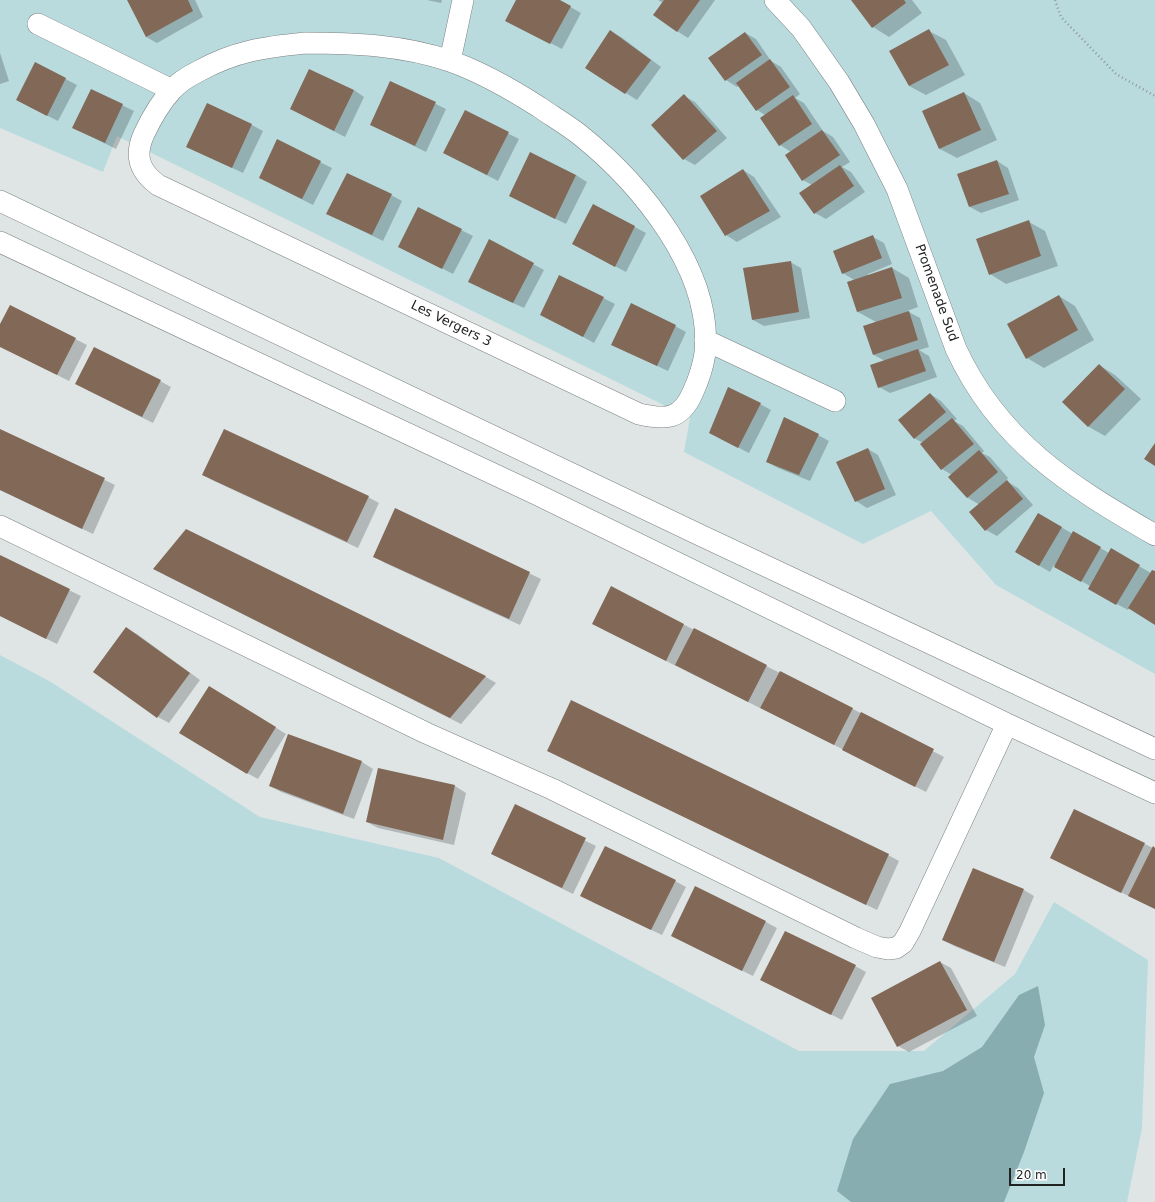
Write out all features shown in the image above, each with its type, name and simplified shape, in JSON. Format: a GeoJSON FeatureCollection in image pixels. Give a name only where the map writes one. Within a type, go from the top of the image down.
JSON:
{"type":"FeatureCollection","features":[{"type":"Feature","properties":{"kind":"street"},"geometry":{"type":"LineString","coordinates":[[450,61],[463,0]]}},
{"type":"Feature","properties":{"kind":"street","name":"Promenade Sud"},"geometry":{"type":"LineString","coordinates":[[775,0],[801,28],[839,82],[864,124],[897,189],[956,349],[965,368],[984,398],[1009,430],[1050,468],[1103,506],[1155,535]]}},
{"type":"Feature","properties":{"kind":"street"},"geometry":{"type":"LineString","coordinates":[[38,24],[172,90]]}},
{"type":"Feature","properties":{"kind":"street","name":"Les Vergers 3"},"geometry":{"type":"LineString","coordinates":[[305,43],[347,43],[413,51],[450,61],[503,85],[580,135],[607,159],[650,206],[678,247],[688,266],[701,302],[705,340],[701,371],[692,394],[684,407],[676,414],[669,417],[657,418],[639,414],[158,185],[143,171],[140,163],[140,146],[149,124],[158,108],[172,90],[180,82],[193,74],[226,58],[247,51],[305,43]]}},
{"type":"Feature","properties":{"kind":"street"},"geometry":{"type":"LineString","coordinates":[[0,201],[744,556],[1155,749]]}},
{"type":"Feature","properties":{"kind":"street"},"geometry":{"type":"LineString","coordinates":[[0,242],[544,498],[1007,724],[1155,793]]}},
{"type":"Feature","properties":{"kind":"street"},"geometry":{"type":"LineString","coordinates":[[705,340],[835,401]]}},
{"type":"Feature","properties":{"kind":"street"},"geometry":{"type":"LineString","coordinates":[[0,526],[426,733],[552,789],[820,921],[877,947],[888,949],[896,948],[903,942],[910,931],[1007,724]]}},
{"type":"Feature","properties":{"kind":"path"},"geometry":{"type":"LineString","coordinates":[[1055,0],[1061,16],[1116,74],[1155,96]]}},
{"type":"Feature","properties":{"kind":"shaded area"},"geometry":{"type":"Polygon","coordinates":[[[0,0],[1155,0],[1155,674],[996,585],[931,511],[863,544],[684,452],[690,418],[117,136],[103,172],[0,128],[0,0]]]}},
{"type":"Feature","properties":{"kind":"shaded area"},"geometry":{"type":"Polygon","coordinates":[[[0,655],[51,682],[260,817],[439,858],[799,1051],[924,1051],[1015,974],[1054,902],[1148,960],[1142,1128],[1127,1202],[0,1202],[0,655]]]}},
{"type":"Feature","properties":{"kind":"shaded area"},"geometry":{"type":"Polygon","coordinates":[[[1038,986],[1045,1025],[1034,1057],[1044,1093],[1024,1152],[1004,1202],[851,1202],[837,1191],[853,1139],[890,1084],[943,1071],[982,1047],[1019,995],[1038,986]]]}},
{"type":"Feature","properties":{"kind":"building"},"geometry":{"type":"Polygon","coordinates":[[[127,0],[188,0],[193,11],[146,37],[127,0]]]}},
{"type":"Feature","properties":{"kind":"building"},"geometry":{"type":"Polygon","coordinates":[[[516,0],[560,0],[571,6],[550,44],[505,21],[516,0]]]}},
{"type":"Feature","properties":{"kind":"building"},"geometry":{"type":"Polygon","coordinates":[[[664,0],[700,0],[677,32],[653,15],[664,0]]]}},
{"type":"Feature","properties":{"kind":"building"},"geometry":{"type":"Polygon","coordinates":[[[851,0],[904,0],[906,3],[872,28],[851,0]]]}},
{"type":"Feature","properties":{"kind":"building"},"geometry":{"type":"Polygon","coordinates":[[[929,29],[949,65],[909,86],[889,51],[929,29]]]}},
{"type":"Feature","properties":{"kind":"building"},"geometry":{"type":"Polygon","coordinates":[[[610,30],[651,60],[625,94],[585,68],[610,30]]]}},
{"type":"Feature","properties":{"kind":"building"},"geometry":{"type":"Polygon","coordinates":[[[745,32],[762,55],[725,81],[708,58],[745,32]]]}},
{"type":"Feature","properties":{"kind":"building"},"geometry":{"type":"Polygon","coordinates":[[[770,59],[790,87],[756,111],[736,83],[770,59]]]}},
{"type":"Feature","properties":{"kind":"building"},"geometry":{"type":"Polygon","coordinates":[[[35,62],[66,78],[47,116],[16,100],[35,62]]]}},
{"type":"Feature","properties":{"kind":"building"},"geometry":{"type":"Polygon","coordinates":[[[309,69],[354,90],[334,131],[290,109],[309,69]]]}},
{"type":"Feature","properties":{"kind":"building"},"geometry":{"type":"Polygon","coordinates":[[[390,81],[436,102],[415,146],[370,125],[390,81]]]}},
{"type":"Feature","properties":{"kind":"building"},"geometry":{"type":"Polygon","coordinates":[[[91,89],[123,104],[105,143],[72,128],[91,89]]]}},
{"type":"Feature","properties":{"kind":"building"},"geometry":{"type":"Polygon","coordinates":[[[964,92],[981,130],[939,149],[922,111],[964,92]]]}},
{"type":"Feature","properties":{"kind":"building"},"geometry":{"type":"Polygon","coordinates":[[[684,94],[717,131],[683,160],[651,125],[684,94]]]}},
{"type":"Feature","properties":{"kind":"building"},"geometry":{"type":"Polygon","coordinates":[[[793,95],[812,124],[779,146],[760,118],[793,95]]]}},
{"type":"Feature","properties":{"kind":"building"},"geometry":{"type":"Polygon","coordinates":[[[207,103],[252,124],[232,168],[186,147],[207,103]]]}},
{"type":"Feature","properties":{"kind":"building"},"geometry":{"type":"Polygon","coordinates":[[[465,110],[509,132],[487,175],[443,153],[465,110]]]}},
{"type":"Feature","properties":{"kind":"building"},"geometry":{"type":"Polygon","coordinates":[[[822,130],[840,155],[802,181],[785,155],[822,130]]]}},
{"type":"Feature","properties":{"kind":"building"},"geometry":{"type":"Polygon","coordinates":[[[277,139],[321,161],[302,199],[259,178],[277,139]]]}},
{"type":"Feature","properties":{"kind":"building"},"geometry":{"type":"Polygon","coordinates":[[[530,152],[576,175],[555,219],[509,196],[530,152]]]}},
{"type":"Feature","properties":{"kind":"building"},"geometry":{"type":"Polygon","coordinates":[[[997,160],[1009,194],[969,207],[957,174],[997,160]]]}},
{"type":"Feature","properties":{"kind":"building"},"geometry":{"type":"Polygon","coordinates":[[[840,165],[854,186],[814,214],[799,193],[840,165]]]}},
{"type":"Feature","properties":{"kind":"building"},"geometry":{"type":"Polygon","coordinates":[[[743,169],[770,211],[725,236],[700,196],[743,169]]]}},
{"type":"Feature","properties":{"kind":"building"},"geometry":{"type":"Polygon","coordinates":[[[347,173],[392,194],[372,235],[326,214],[347,173]]]}},
{"type":"Feature","properties":{"kind":"building"},"geometry":{"type":"Polygon","coordinates":[[[593,204],[635,226],[615,267],[572,244],[593,204]]]}},
{"type":"Feature","properties":{"kind":"building"},"geometry":{"type":"Polygon","coordinates":[[[418,207],[462,229],[442,269],[398,247],[418,207]]]}},
{"type":"Feature","properties":{"kind":"building"},"geometry":{"type":"Polygon","coordinates":[[[1029,220],[1041,256],[989,275],[976,239],[1029,220]]]}},
{"type":"Feature","properties":{"kind":"building"},"geometry":{"type":"Polygon","coordinates":[[[873,235],[882,258],[842,274],[833,251],[873,235]]]}},
{"type":"Feature","properties":{"kind":"building"},"geometry":{"type":"Polygon","coordinates":[[[489,239],[534,263],[513,303],[468,282],[489,239]]]}},
{"type":"Feature","properties":{"kind":"building"},"geometry":{"type":"Polygon","coordinates":[[[791,261],[799,312],[752,320],[743,268],[791,261]]]}},
{"type":"Feature","properties":{"kind":"building"},"geometry":{"type":"Polygon","coordinates":[[[892,267],[902,298],[857,312],[847,282],[892,267]]]}},
{"type":"Feature","properties":{"kind":"building"},"geometry":{"type":"Polygon","coordinates":[[[559,275],[604,297],[583,337],[540,315],[559,275]]]}},
{"type":"Feature","properties":{"kind":"building"},"geometry":{"type":"Polygon","coordinates":[[[1059,295],[1078,330],[1026,359],[1007,324],[1059,295]]]}},
{"type":"Feature","properties":{"kind":"building"},"geometry":{"type":"Polygon","coordinates":[[[631,303],[676,325],[657,366],[611,345],[631,303]]]}},
{"type":"Feature","properties":{"kind":"building"},"geometry":{"type":"Polygon","coordinates":[[[10,305],[76,338],[57,375],[0,347],[0,324],[10,305]]]}},
{"type":"Feature","properties":{"kind":"building"},"geometry":{"type":"Polygon","coordinates":[[[909,311],[918,340],[873,355],[863,326],[909,311]]]}},
{"type":"Feature","properties":{"kind":"building"},"geometry":{"type":"Polygon","coordinates":[[[94,347],[161,380],[142,417],[75,384],[94,347]]]}},
{"type":"Feature","properties":{"kind":"building"},"geometry":{"type":"Polygon","coordinates":[[[918,349],[926,371],[878,388],[870,365],[918,349]]]}},
{"type":"Feature","properties":{"kind":"building"},"geometry":{"type":"Polygon","coordinates":[[[1099,364],[1125,389],[1088,427],[1062,402],[1099,364]]]}},
{"type":"Feature","properties":{"kind":"building"},"geometry":{"type":"Polygon","coordinates":[[[728,387],[761,403],[738,448],[709,433],[728,387]]]}},
{"type":"Feature","properties":{"kind":"building"},"geometry":{"type":"Polygon","coordinates":[[[930,393],[946,412],[914,439],[898,420],[930,393]]]}},
{"type":"Feature","properties":{"kind":"building"},"geometry":{"type":"Polygon","coordinates":[[[784,417],[819,434],[799,475],[766,462],[784,417]]]}},
{"type":"Feature","properties":{"kind":"building"},"geometry":{"type":"Polygon","coordinates":[[[952,418],[974,444],[941,470],[920,444],[952,418]]]}},
{"type":"Feature","properties":{"kind":"building"},"geometry":{"type":"Polygon","coordinates":[[[0,429],[105,478],[82,529],[0,490],[0,429]]]}},
{"type":"Feature","properties":{"kind":"building"},"geometry":{"type":"Polygon","coordinates":[[[224,429],[369,496],[347,542],[202,475],[224,429]]]}},
{"type":"Feature","properties":{"kind":"building"},"geometry":{"type":"Polygon","coordinates":[[[1155,443],[1155,466],[1144,459],[1155,443]]]}},
{"type":"Feature","properties":{"kind":"building"},"geometry":{"type":"Polygon","coordinates":[[[868,448],[885,489],[855,502],[836,462],[868,448]]]}},
{"type":"Feature","properties":{"kind":"building"},"geometry":{"type":"Polygon","coordinates":[[[979,450],[998,472],[967,498],[948,477],[979,450]]]}},
{"type":"Feature","properties":{"kind":"building"},"geometry":{"type":"Polygon","coordinates":[[[1007,480],[1023,499],[985,531],[969,512],[1007,480]]]}},
{"type":"Feature","properties":{"kind":"building"},"geometry":{"type":"Polygon","coordinates":[[[395,508],[530,572],[509,619],[373,557],[395,508]]]}},
{"type":"Feature","properties":{"kind":"building"},"geometry":{"type":"Polygon","coordinates":[[[1038,513],[1062,527],[1039,566],[1015,552],[1038,513]]]}},
{"type":"Feature","properties":{"kind":"building"},"geometry":{"type":"Polygon","coordinates":[[[186,529],[486,676],[450,718],[153,569],[186,529]]]}},
{"type":"Feature","properties":{"kind":"building"},"geometry":{"type":"Polygon","coordinates":[[[1073,531],[1101,547],[1081,582],[1054,567],[1073,531]]]}},
{"type":"Feature","properties":{"kind":"building"},"geometry":{"type":"Polygon","coordinates":[[[1111,548],[1140,565],[1116,605],[1088,589],[1111,548]]]}},
{"type":"Feature","properties":{"kind":"building"},"geometry":{"type":"Polygon","coordinates":[[[0,555],[70,589],[46,639],[0,616],[0,555]]]}},
{"type":"Feature","properties":{"kind":"building"},"geometry":{"type":"Polygon","coordinates":[[[1152,570],[1155,571],[1155,625],[1128,608],[1152,570]]]}},
{"type":"Feature","properties":{"kind":"building"},"geometry":{"type":"Polygon","coordinates":[[[611,586],[684,624],[666,661],[592,624],[611,586]]]}},
{"type":"Feature","properties":{"kind":"building"},"geometry":{"type":"Polygon","coordinates":[[[126,627],[190,673],[157,718],[93,672],[126,627]]]}},
{"type":"Feature","properties":{"kind":"building"},"geometry":{"type":"Polygon","coordinates":[[[694,628],[767,665],[748,702],[675,665],[694,628]]]}},
{"type":"Feature","properties":{"kind":"building"},"geometry":{"type":"Polygon","coordinates":[[[780,671],[853,708],[834,745],[760,708],[780,671]]]}},
{"type":"Feature","properties":{"kind":"building"},"geometry":{"type":"Polygon","coordinates":[[[209,686],[276,727],[247,774],[179,733],[209,686]]]}},
{"type":"Feature","properties":{"kind":"building"},"geometry":{"type":"Polygon","coordinates":[[[571,700],[889,854],[866,905],[547,751],[571,700]]]}},
{"type":"Feature","properties":{"kind":"building"},"geometry":{"type":"Polygon","coordinates":[[[861,712],[934,749],[915,787],[842,750],[861,712]]]}},
{"type":"Feature","properties":{"kind":"building"},"geometry":{"type":"Polygon","coordinates":[[[288,734],[362,761],[343,814],[269,786],[288,734]]]}},
{"type":"Feature","properties":{"kind":"building"},"geometry":{"type":"Polygon","coordinates":[[[378,768],[455,785],[443,840],[366,822],[378,768]]]}},
{"type":"Feature","properties":{"kind":"building"},"geometry":{"type":"Polygon","coordinates":[[[515,804],[586,838],[562,888],[491,854],[515,804]]]}},
{"type":"Feature","properties":{"kind":"building"},"geometry":{"type":"Polygon","coordinates":[[[1074,809],[1145,843],[1121,893],[1050,858],[1074,809]]]}},
{"type":"Feature","properties":{"kind":"building"},"geometry":{"type":"Polygon","coordinates":[[[605,846],[676,880],[651,930],[580,896],[605,846]]]}},
{"type":"Feature","properties":{"kind":"building"},"geometry":{"type":"Polygon","coordinates":[[[1153,846],[1155,848],[1155,909],[1128,896],[1153,846]]]}},
{"type":"Feature","properties":{"kind":"building"},"geometry":{"type":"Polygon","coordinates":[[[973,868],[1024,889],[994,962],[942,940],[973,868]]]}},
{"type":"Feature","properties":{"kind":"building"},"geometry":{"type":"Polygon","coordinates":[[[695,886],[766,921],[742,971],[671,936],[695,886]]]}},
{"type":"Feature","properties":{"kind":"building"},"geometry":{"type":"Polygon","coordinates":[[[785,931],[856,965],[831,1015],[760,980],[785,931]]]}},
{"type":"Feature","properties":{"kind":"building"},"geometry":{"type":"Polygon","coordinates":[[[940,961],[967,1010],[897,1047],[871,998],[940,961]]]}}]}
